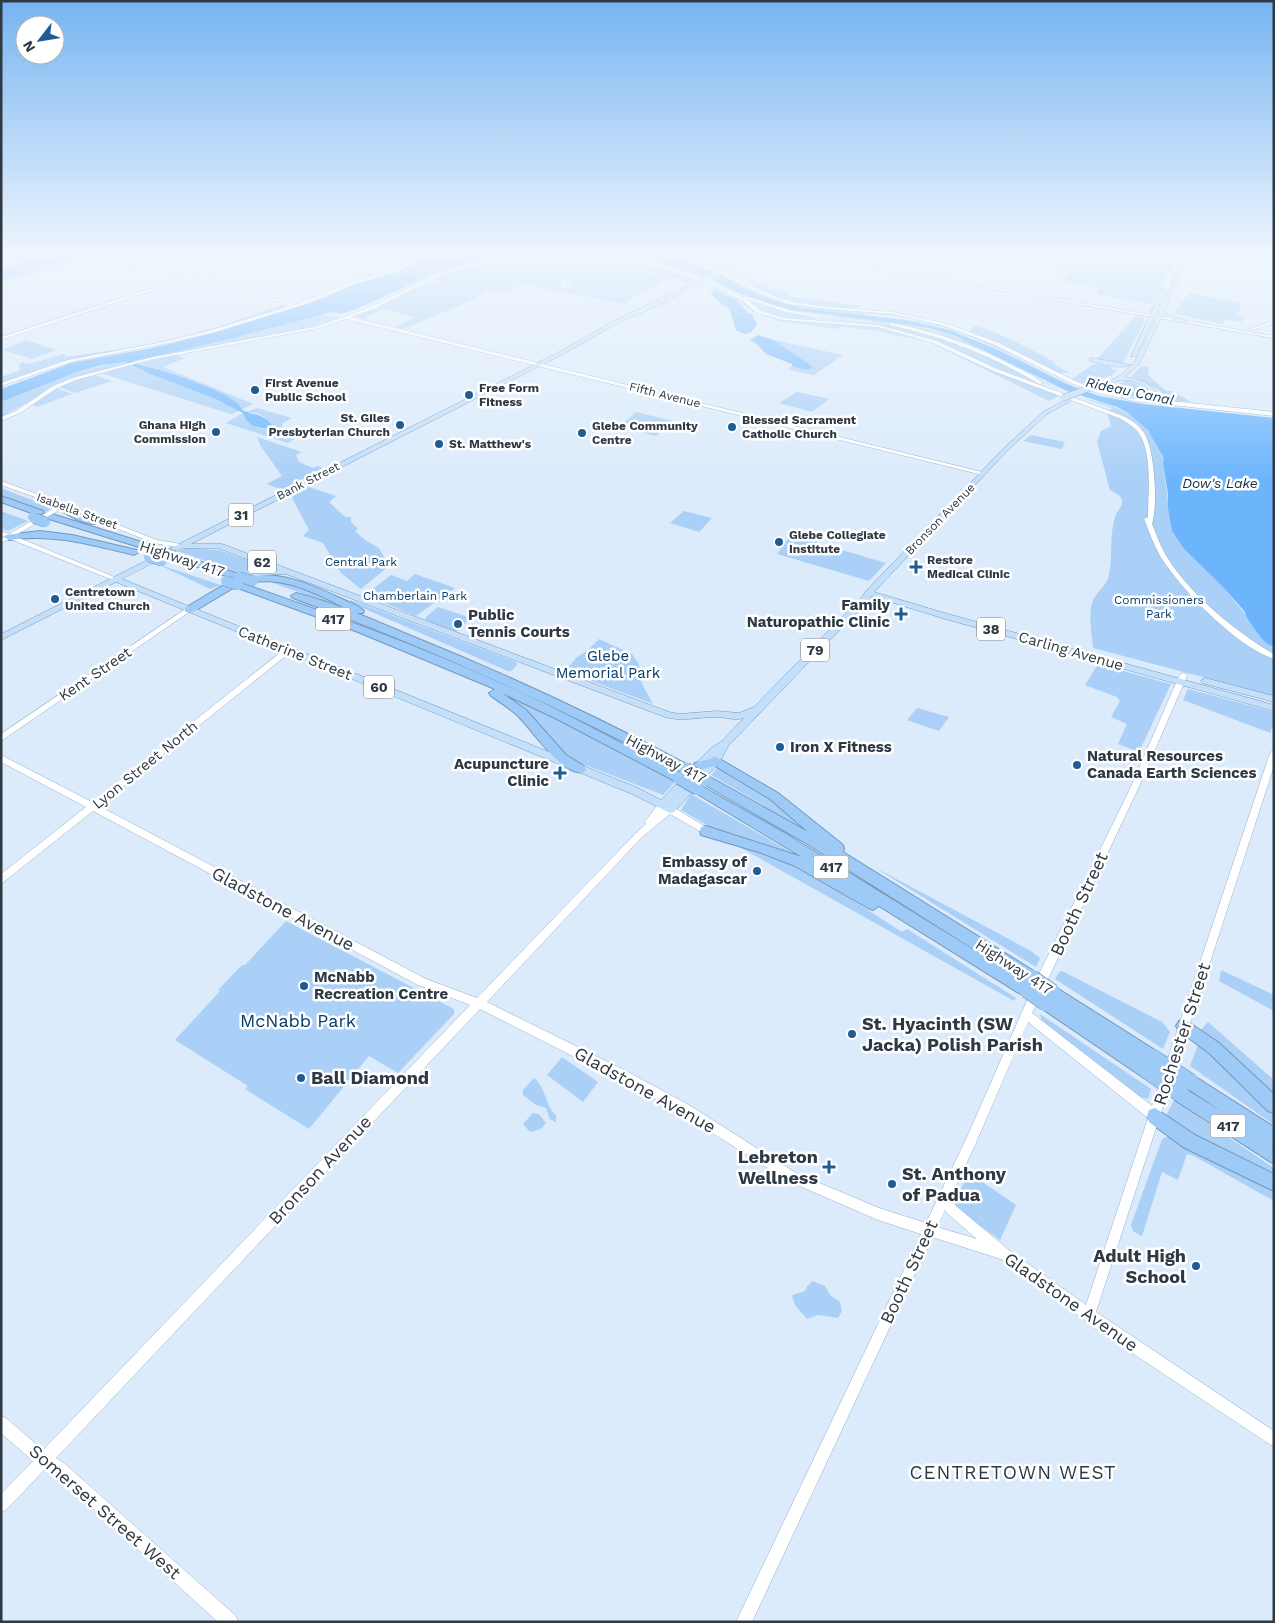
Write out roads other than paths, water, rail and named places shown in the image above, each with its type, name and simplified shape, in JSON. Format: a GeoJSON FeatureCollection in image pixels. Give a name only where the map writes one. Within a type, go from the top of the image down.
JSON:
{"type":"FeatureCollection","features":[{"type":"Feature","properties":{"kind":"highway","name":"417"},"geometry":{"type":"LineString","coordinates":[[1,499],[36,515],[134,552],[149,552],[226,581],[238,581],[498,685]]}},
{"type":"Feature","properties":{"kind":"highway"},"geometry":{"type":"LineString","coordinates":[[60,505],[80,517],[135,540],[149,552]]}},
{"type":"Feature","properties":{"kind":"highway","name":"417"},"geometry":{"type":"LineString","coordinates":[[1,506],[36,515]]}},
{"type":"Feature","properties":{"kind":"highway","name":"Highway 417"},"geometry":{"type":"LineString","coordinates":[[49,520],[149,552]]}},
{"type":"Feature","properties":{"kind":"highway"},"geometry":{"type":"LineString","coordinates":[[4,537],[53,534],[134,552]]}},
{"type":"Feature","properties":{"kind":"highway","name":"Highway 417"},"geometry":{"type":"LineString","coordinates":[[162,556],[174,556],[238,581],[253,582],[349,615],[435,649],[510,692]]}},
{"type":"Feature","properties":{"kind":"highway"},"geometry":{"type":"LineString","coordinates":[[189,610],[236,583],[256,578],[280,578],[299,584],[409,633],[435,649]]}},
{"type":"Feature","properties":{"kind":"highway"},"geometry":{"type":"LineString","coordinates":[[498,685],[510,692],[531,722],[562,758],[580,769]]}},
{"type":"Feature","properties":{"kind":"highway","name":"417"},"geometry":{"type":"LineString","coordinates":[[510,692],[702,784],[961,951],[1029,984],[1049,997],[1187,1089],[1274,1156]]}},
{"type":"Feature","properties":{"kind":"highway"},"geometry":{"type":"LineString","coordinates":[[699,766],[716,761],[774,796],[879,882]]}},
{"type":"Feature","properties":{"kind":"highway","name":"Highway 417"},"geometry":{"type":"LineString","coordinates":[[702,784],[814,842],[879,882],[1029,984]]}},
{"type":"Feature","properties":{"kind":"highway"},"geometry":{"type":"LineString","coordinates":[[706,830],[764,847],[813,868],[891,914],[961,951]]}},
{"type":"Feature","properties":{"kind":"highway"},"geometry":{"type":"LineString","coordinates":[[1184,1026],[1214,1048],[1274,1105]]}},
{"type":"Feature","properties":{"kind":"highway","name":"417"},"geometry":{"type":"LineString","coordinates":[[1187,1089],[1274,1137]]}},
{"type":"Feature","properties":{"kind":"highway"},"geometry":{"type":"LineString","coordinates":[[1155,1116],[1189,1141],[1274,1183]]}},
{"type":"Feature","properties":{"kind":"main road"},"geometry":{"type":"LineString","coordinates":[[1,339],[32,329]]}},
{"type":"Feature","properties":{"kind":"main road"},"geometry":{"type":"LineString","coordinates":[[1,385],[55,365],[180,340],[218,329]]}},
{"type":"Feature","properties":{"kind":"main road"},"geometry":{"type":"LineString","coordinates":[[2,419],[61,384],[129,364],[312,329]]}},
{"type":"Feature","properties":{"kind":"main road","name":"Fifth Avenue"},"geometry":{"type":"LineString","coordinates":[[389,329],[983,473]]}},
{"type":"Feature","properties":{"kind":"main road","name":"Bank Street"},"geometry":{"type":"LineString","coordinates":[[1,637],[607,329]]}},
{"type":"Feature","properties":{"kind":"main road"},"geometry":{"type":"LineString","coordinates":[[888,329],[932,341],[995,370],[1053,393],[1078,400]]}},
{"type":"Feature","properties":{"kind":"main road"},"geometry":{"type":"LineString","coordinates":[[910,329],[941,335],[988,355],[1049,388],[1114,413],[1127,420],[1142,434],[1147,448],[1151,478],[1151,518],[1149,524],[1152,535],[1164,558],[1183,582],[1236,632],[1258,649],[1274,658]]}},
{"type":"Feature","properties":{"kind":"main road"},"geometry":{"type":"LineString","coordinates":[[958,329],[1008,349],[1082,386],[1123,397],[1274,414]]}},
{"type":"Feature","properties":{"kind":"main road","name":"Bronson Avenue"},"geometry":{"type":"LineString","coordinates":[[667,807],[713,751],[725,743],[850,614],[861,605],[868,597],[870,591],[1011,444],[1045,413],[1066,399],[1118,379],[1126,369],[1145,329]]}},
{"type":"Feature","properties":{"kind":"main road","name":"Bronson Avenue"},"geometry":{"type":"LineString","coordinates":[[1095,388],[1136,364],[1154,329]]}},
{"type":"Feature","properties":{"kind":"main road"},"geometry":{"type":"LineString","coordinates":[[1151,335],[1156,329]]}},
{"type":"Feature","properties":{"kind":"main road"},"geometry":{"type":"LineString","coordinates":[[1234,329],[1250,331],[1256,329]]}},
{"type":"Feature","properties":{"kind":"main road"},"geometry":{"type":"LineString","coordinates":[[1235,329],[1273,336]]}},
{"type":"Feature","properties":{"kind":"main road"},"geometry":{"type":"LineString","coordinates":[[1260,333],[1265,329]]}},
{"type":"Feature","properties":{"kind":"main road"},"geometry":{"type":"LineString","coordinates":[[1008,349],[1061,378],[1086,389],[1123,399],[1162,402]]}},
{"type":"Feature","properties":{"kind":"main road"},"geometry":{"type":"LineString","coordinates":[[1126,369],[1090,362],[1116,365],[1126,369],[1130,377],[1157,390],[1162,402]]}},
{"type":"Feature","properties":{"kind":"main road"},"geometry":{"type":"LineString","coordinates":[[1118,379],[1131,380],[1155,392],[1162,402]]}},
{"type":"Feature","properties":{"kind":"main road"},"geometry":{"type":"LineString","coordinates":[[1123,397],[1147,398],[1155,392]]}},
{"type":"Feature","properties":{"kind":"main road"},"geometry":{"type":"LineString","coordinates":[[4,537],[56,510],[60,505]]}},
{"type":"Feature","properties":{"kind":"main road","name":"Isabella Street"},"geometry":{"type":"LineString","coordinates":[[60,505],[163,544],[181,546]]}},
{"type":"Feature","properties":{"kind":"main road","name":"Catherine Street"},"geometry":{"type":"LineString","coordinates":[[4,537],[115,579],[580,769],[667,807]]}},
{"type":"Feature","properties":{"kind":"main road"},"geometry":{"type":"LineString","coordinates":[[198,537],[202,542],[218,546]]}},
{"type":"Feature","properties":{"kind":"main road","name":"62"},"geometry":{"type":"LineString","coordinates":[[181,546],[218,546],[655,710],[679,717],[717,714],[743,724]]}},
{"type":"Feature","properties":{"kind":"main road"},"geometry":{"type":"LineString","coordinates":[[189,610],[193,605],[217,590],[248,576],[281,573],[306,580]]}},
{"type":"Feature","properties":{"kind":"main road","name":"Carling Avenue"},"geometry":{"type":"LineString","coordinates":[[870,591],[1182,679],[1274,708]]}},
{"type":"Feature","properties":{"kind":"main road","name":"Kent Street"},"geometry":{"type":"LineString","coordinates":[[1,738],[189,610]]}},
{"type":"Feature","properties":{"kind":"main road","name":"Lyon Street North"},"geometry":{"type":"LineString","coordinates":[[1,880],[288,650]]}},
{"type":"Feature","properties":{"kind":"main road","name":"Carling Avenue"},"geometry":{"type":"LineString","coordinates":[[1182,679],[1274,699]]}},
{"type":"Feature","properties":{"kind":"main road","name":"Booth Street"},"geometry":{"type":"LineString","coordinates":[[1027,1015],[1131,794],[1182,679]]}},
{"type":"Feature","properties":{"kind":"main road"},"geometry":{"type":"LineString","coordinates":[[717,714],[740,716],[759,709]]}},
{"type":"Feature","properties":{"kind":"main road","name":"Bronson Avenue"},"geometry":{"type":"LineString","coordinates":[[1,1505],[638,836],[716,761],[725,743]]}},
{"type":"Feature","properties":{"kind":"main road","name":"Gladstone Avenue"},"geometry":{"type":"LineString","coordinates":[[1,758],[422,982],[479,1003],[674,1103],[792,1177],[878,1214],[950,1235],[1004,1254]]}},
{"type":"Feature","properties":{"kind":"main road"},"geometry":{"type":"LineString","coordinates":[[667,807],[706,830]]}},
{"type":"Feature","properties":{"kind":"main road","name":"Rochester Street"},"geometry":{"type":"LineString","coordinates":[[1155,1116],[1184,1026]]}},
{"type":"Feature","properties":{"kind":"main road"},"geometry":{"type":"LineString","coordinates":[[946,1194],[947,1203],[952,1210],[1004,1254]]}},
{"type":"Feature","properties":{"kind":"main road","name":"Booth Street"},"geometry":{"type":"LineString","coordinates":[[744,1622],[929,1230]]}},
{"type":"Feature","properties":{"kind":"main road","name":"Gladstone Avenue"},"geometry":{"type":"LineString","coordinates":[[1089,1315],[1274,1440]]}},
{"type":"Feature","properties":{"kind":"main road","name":"Somerset Street West"},"geometry":{"type":"LineString","coordinates":[[1,1423],[44,1460],[60,1469],[230,1622]]}},
{"type":"Feature","properties":{"kind":"street","name":"Isabella Street"},"geometry":{"type":"LineString","coordinates":[[1,483],[60,505]]}},
{"type":"Feature","properties":{"kind":"street","name":"Rochester Street"},"geometry":{"type":"LineString","coordinates":[[1184,1026],[1274,753]]}},
{"type":"Feature","properties":{"kind":"street"},"geometry":{"type":"LineString","coordinates":[[1027,1015],[1155,1116]]}},
{"type":"Feature","properties":{"kind":"street","name":"Booth Street"},"geometry":{"type":"LineString","coordinates":[[929,1230],[1027,1015]]}},
{"type":"Feature","properties":{"kind":"street","name":"Rochester Street"},"geometry":{"type":"LineString","coordinates":[[1089,1315],[1155,1116]]}},
{"type":"Feature","properties":{"kind":"street","name":"Gladstone Avenue"},"geometry":{"type":"LineString","coordinates":[[1004,1254],[1089,1315]]}},
{"type":"Feature","properties":{"kind":"water"},"geometry":{"type":"Polygon","coordinates":[[[227,329],[269,329],[134,361],[137,364],[195,382],[226,396],[237,403],[242,410],[268,420],[274,428],[272,430],[253,426],[246,420],[243,413],[213,398],[148,373],[126,362],[102,365],[77,372],[1,402],[1,389],[71,363],[152,348],[227,329]]]}},
{"type":"Feature","properties":{"kind":"water"},"geometry":{"type":"Polygon","coordinates":[[[736,329],[754,329],[745,334],[736,329]]]}},
{"type":"Feature","properties":{"kind":"water","name":"Dow's Lake"},"geometry":{"type":"Polygon","coordinates":[[[931,329],[950,330],[996,349],[1064,383],[1099,396],[1143,404],[1274,418],[1274,647],[1262,639],[1245,612],[1225,589],[1184,549],[1172,531],[1163,463],[1164,458],[1148,430],[1128,413],[1117,407],[1067,391],[955,336],[931,329]]]}},
{"type":"Feature","properties":{"kind":"water"},"geometry":{"type":"Polygon","coordinates":[[[758,335],[774,340],[812,366],[812,368],[806,370],[792,366],[792,364],[766,354],[757,344],[750,340],[758,335]]]}},
{"type":"Feature","properties":{"kind":"place","name":"First Avenue Public School"},"geometry":{"type":"Point","coordinates":[255,390]}},
{"type":"Feature","properties":{"kind":"place","name":"Free Form Fitness"},"geometry":{"type":"Point","coordinates":[469,395]}},
{"type":"Feature","properties":{"kind":"place","name":"St. Giles Presbyterian Church"},"geometry":{"type":"Point","coordinates":[400,425]}},
{"type":"Feature","properties":{"kind":"place","name":"Blessed Sacrament Catholic Church"},"geometry":{"type":"Point","coordinates":[732,427]}},
{"type":"Feature","properties":{"kind":"place","name":"Ghana High Commission"},"geometry":{"type":"Point","coordinates":[216,432]}},
{"type":"Feature","properties":{"kind":"place","name":"Glebe Community Centre"},"geometry":{"type":"Point","coordinates":[582,433]}},
{"type":"Feature","properties":{"kind":"place","name":"St. Matthew's"},"geometry":{"type":"Point","coordinates":[439,444]}},
{"type":"Feature","properties":{"kind":"place","name":"Glebe Collegiate Institute"},"geometry":{"type":"Point","coordinates":[779,542]}},
{"type":"Feature","properties":{"kind":"place","name":"Restore Medical Clinic"},"geometry":{"type":"Point","coordinates":[916,567]}},
{"type":"Feature","properties":{"kind":"place","name":"Centretown United Church"},"geometry":{"type":"Point","coordinates":[55,599]}},
{"type":"Feature","properties":{"kind":"place","name":"Family Naturopathic Clinic"},"geometry":{"type":"Point","coordinates":[901,614]}},
{"type":"Feature","properties":{"kind":"place","name":"Public Tennis Courts"},"geometry":{"type":"Point","coordinates":[458,624]}},
{"type":"Feature","properties":{"kind":"place","name":"Iron X Fitness"},"geometry":{"type":"Point","coordinates":[780,747]}},
{"type":"Feature","properties":{"kind":"place","name":"Natural Resources Canada Earth Sciences"},"geometry":{"type":"Point","coordinates":[1077,765]}},
{"type":"Feature","properties":{"kind":"place","name":"Acupuncture Clinic"},"geometry":{"type":"Point","coordinates":[560,773]}},
{"type":"Feature","properties":{"kind":"place","name":"Embassy of Madagascar"},"geometry":{"type":"Point","coordinates":[757,871]}},
{"type":"Feature","properties":{"kind":"place","name":"McNabb Recreation Centre"},"geometry":{"type":"Point","coordinates":[304,986]}},
{"type":"Feature","properties":{"kind":"place","name":"St. Hyacinth (SW Jacka) Polish Parish"},"geometry":{"type":"Point","coordinates":[852,1034]}},
{"type":"Feature","properties":{"kind":"place","name":"Ball Diamond"},"geometry":{"type":"Point","coordinates":[301,1078]}},
{"type":"Feature","properties":{"kind":"place","name":"Lebreton Wellness"},"geometry":{"type":"Point","coordinates":[829,1167]}},
{"type":"Feature","properties":{"kind":"place","name":"St. Anthony of Padua"},"geometry":{"type":"Point","coordinates":[892,1184]}},
{"type":"Feature","properties":{"kind":"place","name":"Adult High School"},"geometry":{"type":"Point","coordinates":[1196,1266]}},
{"type":"Feature","properties":{"kind":"district","name":"CENTRETOWN WEST"},"geometry":{"type":"Point","coordinates":[1013,1472]}},
{"type":"Feature","properties":{"kind":"water label","name":"Rideau Canal"},"geometry":{"type":"Point","coordinates":[1130,391]}},
{"type":"Feature","properties":{"kind":"park label","name":"Central Park"},"geometry":{"type":"Point","coordinates":[361,562]}},
{"type":"Feature","properties":{"kind":"park label","name":"Chamberlain Park"},"geometry":{"type":"Point","coordinates":[415,596]}},
{"type":"Feature","properties":{"kind":"park label","name":"Commissioners Park"},"geometry":{"type":"Point","coordinates":[1159,607]}},
{"type":"Feature","properties":{"kind":"park label","name":"Glebe Memorial Park"},"geometry":{"type":"Point","coordinates":[608,664]}},
{"type":"Feature","properties":{"kind":"park label","name":"McNabb Park"},"geometry":{"type":"Point","coordinates":[298,1021]}}]}
